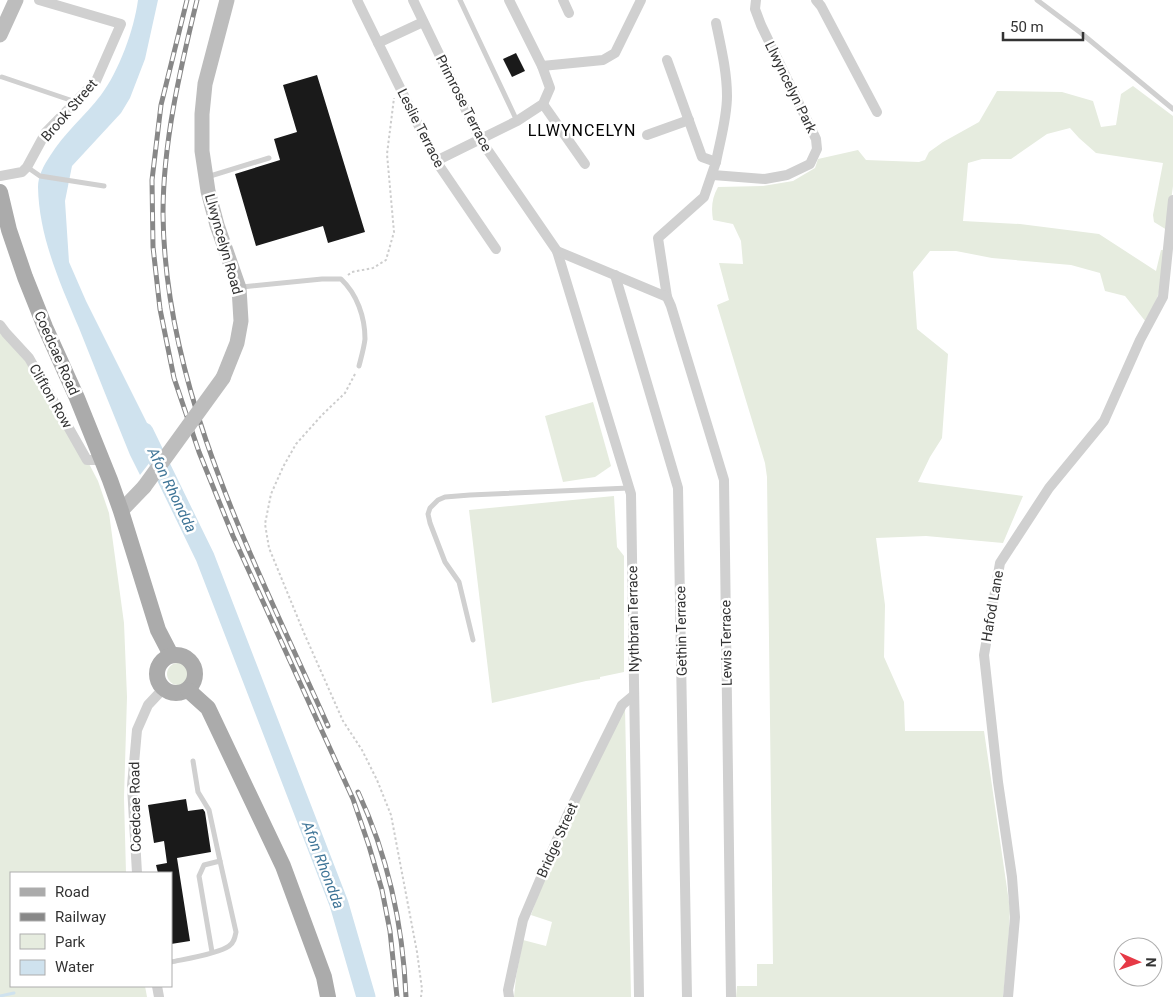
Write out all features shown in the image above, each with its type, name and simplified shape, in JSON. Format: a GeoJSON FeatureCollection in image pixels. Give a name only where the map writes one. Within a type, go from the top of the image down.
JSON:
{"type":"FeatureCollection","features":[{"type":"Feature","properties":{"kind":"main road"},"geometry":{"type":"LineString","coordinates":[[0,34],[16,0]]}},
{"type":"Feature","properties":{"kind":"main road","name":"Llwyncelyn Road"},"geometry":{"type":"LineString","coordinates":[[121,511],[144,487],[223,378],[237,343],[241,321],[239,288],[217,226],[202,151],[202,114],[205,84],[227,0]]}},
{"type":"Feature","properties":{"kind":"main road","name":"Coedcae Road"},"geometry":{"type":"LineString","coordinates":[[0,192],[9,230],[25,277],[102,460],[121,511]]}},
{"type":"Feature","properties":{"kind":"main road"},"geometry":{"type":"LineString","coordinates":[[121,511],[158,630],[171,655]]}},
{"type":"Feature","properties":{"kind":"main road"},"geometry":{"type":"LineString","coordinates":[[171,655],[178,655],[186,657],[192,662],[196,675],[195,682],[188,690],[175,694],[163,689],[159,683],[157,672],[159,665],[164,660],[171,655]]}},
{"type":"Feature","properties":{"kind":"main road"},"geometry":{"type":"LineString","coordinates":[[188,690],[208,708],[283,866],[324,977],[328,997]]}},
{"type":"Feature","properties":{"kind":"street","name":"Brook Street"},"geometry":{"type":"LineString","coordinates":[[27,167],[46,132],[96,81],[121,24],[39,0]]}},
{"type":"Feature","properties":{"kind":"street","name":"Leslie Terrace"},"geometry":{"type":"LineString","coordinates":[[357,0],[436,162],[496,249]]}},
{"type":"Feature","properties":{"kind":"street","name":"Primrose Terrace"},"geometry":{"type":"LineString","coordinates":[[413,0],[480,139],[557,251]]}},
{"type":"Feature","properties":{"kind":"street"},"geometry":{"type":"LineString","coordinates":[[436,162],[517,121],[543,104],[550,88],[542,66],[509,0]]}},
{"type":"Feature","properties":{"kind":"street"},"geometry":{"type":"LineString","coordinates":[[563,0],[569,13]]}},
{"type":"Feature","properties":{"kind":"street"},"geometry":{"type":"LineString","coordinates":[[542,66],[603,60],[615,53],[641,0]]}},
{"type":"Feature","properties":{"kind":"street","name":"Llwyncelyn Park"},"geometry":{"type":"LineString","coordinates":[[713,175],[765,179],[787,175],[810,164],[817,149],[816,139],[761,26],[755,9],[756,0]]}},
{"type":"Feature","properties":{"kind":"street"},"geometry":{"type":"LineString","coordinates":[[816,0],[821,6],[877,112]]}},
{"type":"Feature","properties":{"kind":"street"},"geometry":{"type":"LineString","coordinates":[[378,44],[423,22]]}},
{"type":"Feature","properties":{"kind":"street"},"geometry":{"type":"LineString","coordinates":[[713,175],[724,123],[727,96],[724,61],[716,23]]}},
{"type":"Feature","properties":{"kind":"street"},"geometry":{"type":"LineString","coordinates":[[667,60],[702,156],[716,162]]}},
{"type":"Feature","properties":{"kind":"street"},"geometry":{"type":"LineString","coordinates":[[543,104],[585,164]]}},
{"type":"Feature","properties":{"kind":"street"},"geometry":{"type":"LineString","coordinates":[[646,135],[689,120]]}},
{"type":"Feature","properties":{"kind":"street"},"geometry":{"type":"LineString","coordinates":[[0,176],[22,172],[27,167]]}},
{"type":"Feature","properties":{"kind":"street","name":"Lewis Terrace"},"geometry":{"type":"LineString","coordinates":[[713,175],[704,197],[658,238],[667,297],[672,306],[724,480],[731,997]]}},
{"type":"Feature","properties":{"kind":"street","name":"Hafod Lane"},"geometry":{"type":"LineString","coordinates":[[1008,997],[1015,918],[1012,877],[998,782],[984,656],[1000,563],[1049,488],[1104,421],[1140,340],[1163,296],[1173,200]]}},
{"type":"Feature","properties":{"kind":"street"},"geometry":{"type":"LineString","coordinates":[[557,251],[667,297]]}},
{"type":"Feature","properties":{"kind":"street","name":"Nythbran Terrace"},"geometry":{"type":"LineString","coordinates":[[557,251],[631,494],[639,997]]}},
{"type":"Feature","properties":{"kind":"street","name":"Gethin Terrace"},"geometry":{"type":"LineString","coordinates":[[615,275],[678,488],[687,997]]}},
{"type":"Feature","properties":{"kind":"street","name":"Clifton Row"},"geometry":{"type":"LineString","coordinates":[[0,325],[30,358],[87,460],[102,460]]}},
{"type":"Feature","properties":{"kind":"street","name":"Coedcae Road"},"geometry":{"type":"LineString","coordinates":[[137,872],[132,786],[136,730],[148,705],[163,689]]}},
{"type":"Feature","properties":{"kind":"street","name":"Bridge Street"},"geometry":{"type":"LineString","coordinates":[[509,997],[508,990],[523,920],[567,816],[622,705],[634,695]]}},
{"type":"Feature","properties":{"kind":"lane"},"geometry":{"type":"LineString","coordinates":[[460,0],[517,121]]}},
{"type":"Feature","properties":{"kind":"lane"},"geometry":{"type":"LineString","coordinates":[[1037,0],[1081,33],[1173,109]]}},
{"type":"Feature","properties":{"kind":"lane"},"geometry":{"type":"LineString","coordinates":[[2,77],[76,102]]}},
{"type":"Feature","properties":{"kind":"lane"},"geometry":{"type":"LineString","coordinates":[[206,178],[269,158]]}},
{"type":"Feature","properties":{"kind":"lane"},"geometry":{"type":"LineString","coordinates":[[27,167],[40,176],[104,186]]}},
{"type":"Feature","properties":{"kind":"lane"},"geometry":{"type":"LineString","coordinates":[[239,288],[322,279],[341,279],[351,288],[362,312],[365,339],[359,366]]}},
{"type":"Feature","properties":{"kind":"lane"},"geometry":{"type":"LineString","coordinates":[[472,640],[459,582],[445,562],[430,523],[428,514],[434,503],[445,497],[470,495],[629,488]]}},
{"type":"Feature","properties":{"kind":"lane"},"geometry":{"type":"LineString","coordinates":[[172,962],[229,946],[234,941],[236,932],[209,810],[198,792],[193,761]]}},
{"type":"Feature","properties":{"kind":"lane"},"geometry":{"type":"LineString","coordinates":[[212,952],[199,876],[204,865],[220,861]]}},
{"type":"Feature","properties":{"kind":"path"},"geometry":{"type":"LineString","coordinates":[[341,279],[352,272],[373,268],[386,260],[394,232],[387,154],[391,111],[397,81]]}},
{"type":"Feature","properties":{"kind":"path"},"geometry":{"type":"LineString","coordinates":[[359,366],[345,393],[296,444],[271,494],[265,524],[269,548],[304,633],[343,722],[370,765],[391,815],[417,952],[422,997]]}},
{"type":"Feature","properties":{"kind":"green space"},"geometry":{"type":"Polygon","coordinates":[[[1133,86],[1173,116],[1173,186],[1167,230],[1154,222],[1153,215],[1163,163],[1096,153],[1070,128],[1047,134],[1011,159],[982,159],[968,163],[963,221],[1020,224],[1099,234],[1156,271],[1161,250],[1165,250],[1162,283],[1146,322],[1125,296],[1105,291],[1100,273],[1071,265],[992,258],[956,251],[930,251],[913,272],[917,329],[948,354],[942,438],[918,482],[1023,496],[1003,543],[926,536],[876,538],[885,605],[884,657],[904,702],[905,731],[984,731],[1010,909],[1003,997],[736,997],[737,986],[757,986],[757,964],[773,964],[767,477],[765,463],[717,305],[729,300],[719,263],[743,264],[741,241],[733,224],[713,220],[712,203],[714,195],[718,187],[763,186],[793,181],[815,168],[818,159],[858,150],[866,160],[919,162],[925,160],[929,152],[943,142],[979,122],[997,91],[1062,92],[1093,101],[1101,127],[1116,125],[1121,94],[1133,86]]]}},
{"type":"Feature","properties":{"kind":"green space"},"geometry":{"type":"Polygon","coordinates":[[[0,325],[29,358],[98,481],[109,513],[124,623],[127,697],[124,798],[126,872],[10,872],[10,987],[145,987],[147,997],[0,997],[0,325]]]}},
{"type":"Feature","properties":{"kind":"green space"},"geometry":{"type":"Polygon","coordinates":[[[593,402],[611,466],[595,477],[563,482],[545,416],[593,402]]]}},
{"type":"Feature","properties":{"kind":"green space"},"geometry":{"type":"Polygon","coordinates":[[[614,496],[617,547],[624,556],[624,672],[492,703],[469,510],[614,496]]]}},
{"type":"Feature","properties":{"kind":"green space"},"geometry":{"type":"Polygon","coordinates":[[[178,663],[186,666],[189,674],[186,682],[178,685],[170,682],[167,674],[170,666],[178,663]]]}},
{"type":"Feature","properties":{"kind":"green space"},"geometry":{"type":"Polygon","coordinates":[[[625,708],[631,997],[514,997],[523,940],[546,946],[552,922],[531,915],[541,888],[575,810],[625,708]]]}},
{"type":"Feature","properties":{"kind":"water"},"geometry":{"type":"Polygon","coordinates":[[[138,0],[158,0],[145,59],[130,98],[121,113],[72,166],[65,201],[69,262],[86,301],[160,449],[140,475],[130,455],[52,259],[42,224],[38,187],[42,171],[56,148],[101,95],[114,74],[129,37],[138,0]]]}},
{"type":"Feature","properties":{"kind":"building"},"geometry":{"type":"Polygon","coordinates":[[[516,53],[525,71],[512,77],[503,59],[516,53]]]}},
{"type":"Feature","properties":{"kind":"building"},"geometry":{"type":"Polygon","coordinates":[[[317,75],[365,232],[328,243],[323,226],[256,246],[235,174],[280,160],[274,139],[297,132],[283,85],[317,75]]]}},
{"type":"Feature","properties":{"kind":"building"},"geometry":{"type":"Polygon","coordinates":[[[186,799],[188,811],[203,809],[205,812],[211,852],[177,858],[190,941],[172,944],[172,872],[158,872],[156,865],[167,863],[164,841],[154,843],[148,805],[186,799]]]}},
{"type":"Feature","properties":{"kind":"waterway","name":"Afon Rhondda"},"geometry":{"type":"LineString","coordinates":[[144,432],[205,557],[339,904],[366,997]]}},
{"type":"Feature","properties":{"kind":"waterway"},"geometry":{"type":"LineString","coordinates":[[0,996],[14,993]]}},
{"type":"Feature","properties":{"kind":"railway"},"geometry":{"type":"LineString","coordinates":[[187,0],[161,105],[152,180],[153,247],[160,309],[174,378],[199,452],[233,536],[353,799],[382,890],[390,931],[397,997]]}},
{"type":"Feature","properties":{"kind":"railway"},"geometry":{"type":"LineString","coordinates":[[197,0],[169,133],[164,187],[163,214],[168,281],[180,348],[197,413],[219,477],[272,603],[328,726]]}},
{"type":"Feature","properties":{"kind":"railway"},"geometry":{"type":"LineString","coordinates":[[358,792],[369,816],[386,866],[401,944],[406,997]]}},
{"type":"Feature","properties":{"kind":"district","name":"LLWYNCELYN"},"geometry":{"type":"Point","coordinates":[582,130]}}]}
